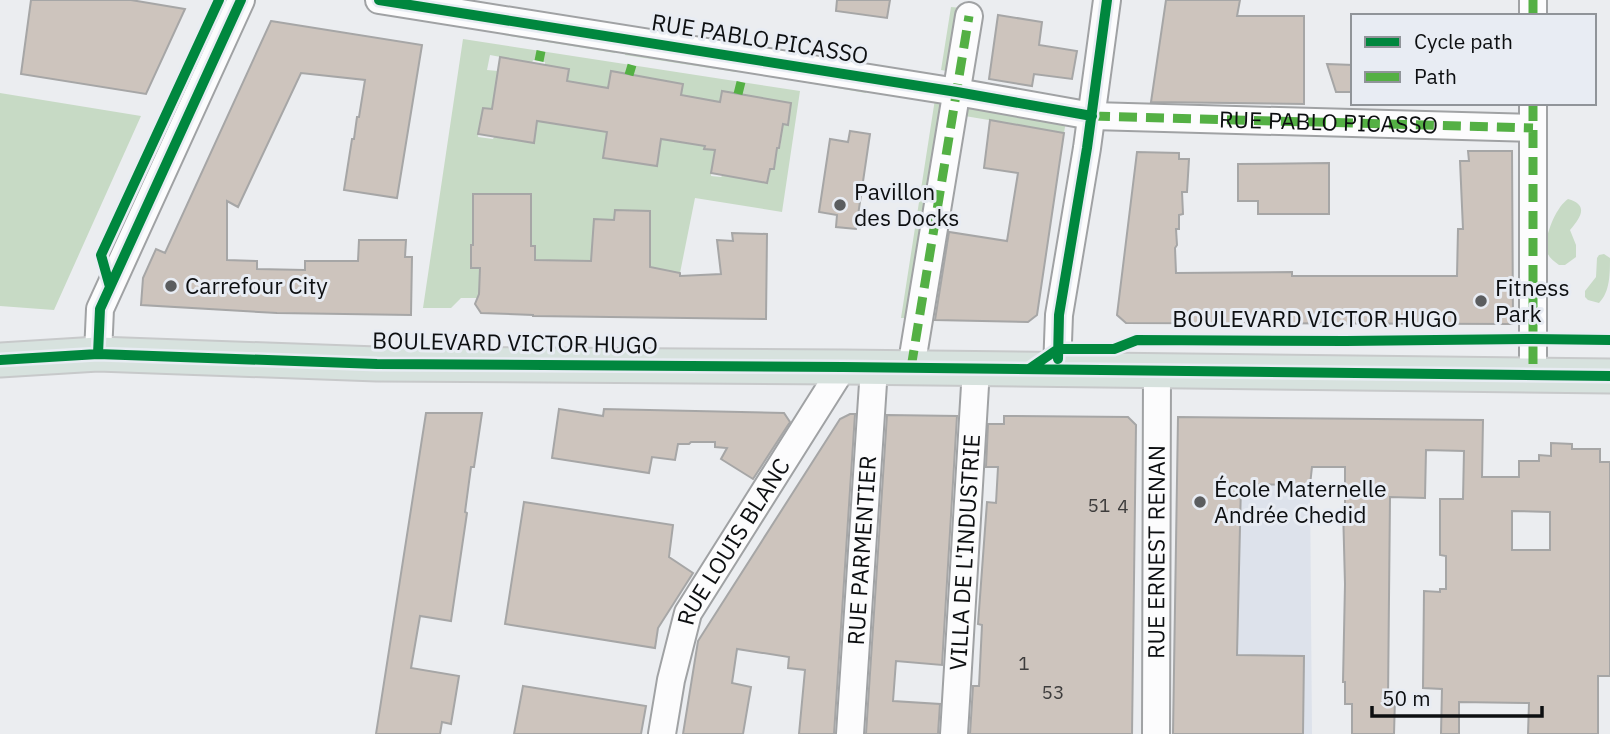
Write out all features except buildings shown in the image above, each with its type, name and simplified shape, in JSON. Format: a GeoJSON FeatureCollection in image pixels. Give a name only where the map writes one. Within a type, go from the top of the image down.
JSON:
{"type":"FeatureCollection","features":[{"type":"Feature","properties":{"kind":"main road","name":"BOULEVARD VICTOR HUGO"},"geometry":{"type":"LineString","coordinates":[[0,360],[98,355],[377,364],[1610,376]]}},
{"type":"Feature","properties":{"kind":"street"},"geometry":{"type":"LineString","coordinates":[[98,355],[100,309],[241,0]]}},
{"type":"Feature","properties":{"kind":"street","name":"RUE PABLO PICASSO"},"geometry":{"type":"LineString","coordinates":[[379,0],[1092,116],[1533,115]]}},
{"type":"Feature","properties":{"kind":"street"},"geometry":{"type":"LineString","coordinates":[[1057,369],[1059,315],[1092,116],[1107,0]]}},
{"type":"Feature","properties":{"kind":"street"},"geometry":{"type":"LineString","coordinates":[[911,368],[969,16]]}},
{"type":"Feature","properties":{"kind":"street"},"geometry":{"type":"LineString","coordinates":[[1533,115],[1533,375]]}},
{"type":"Feature","properties":{"kind":"street","name":"RUE LOUIS BLANC"},"geometry":{"type":"LineString","coordinates":[[662,734],[671,680],[688,613],[859,368]]}},
{"type":"Feature","properties":{"kind":"street","name":"RUE PARMENTIER"},"geometry":{"type":"LineString","coordinates":[[850,734],[859,368]]}},
{"type":"Feature","properties":{"kind":"street","name":"VILLA DE L'INDUSTRIE"},"geometry":{"type":"LineString","coordinates":[[954,734],[976,369]]}},
{"type":"Feature","properties":{"kind":"street","name":"RUE ERNEST RENAN"},"geometry":{"type":"LineString","coordinates":[[1156,734],[1157,371]]}},
{"type":"Feature","properties":{"kind":"shaded area"},"geometry":{"type":"Polygon","coordinates":[[[1178,417],[1312,463],[1312,734],[1215,734],[1215,671],[1173,671],[1178,417]]]}},
{"type":"Feature","properties":{"kind":"green space"},"geometry":{"type":"Polygon","coordinates":[[[951,7],[962,8],[952,72],[941,70],[951,7]]]}},
{"type":"Feature","properties":{"kind":"green space"},"geometry":{"type":"Polygon","coordinates":[[[505,27],[617,44],[615,53],[504,35],[505,27]]]}},
{"type":"Feature","properties":{"kind":"green space"},"geometry":{"type":"Polygon","coordinates":[[[463,39],[800,91],[782,212],[695,198],[680,273],[650,271],[650,211],[615,210],[614,220],[594,219],[598,261],[535,260],[535,246],[531,246],[531,194],[474,194],[479,245],[471,245],[471,268],[480,268],[479,298],[461,298],[451,308],[423,308],[463,39]],[[490,55],[487,70],[498,71],[492,109],[483,108],[478,137],[534,143],[537,121],[607,132],[603,158],[657,165],[661,139],[724,151],[713,161],[711,176],[723,175],[767,182],[770,169],[774,169],[783,124],[788,124],[791,103],[722,91],[720,102],[681,95],[683,84],[611,71],[608,88],[567,81],[568,69],[533,60],[532,63],[490,55]]]}},
{"type":"Feature","properties":{"kind":"green space"},"geometry":{"type":"Polygon","coordinates":[[[626,46],[737,63],[736,72],[625,55],[626,46]]]}},
{"type":"Feature","properties":{"kind":"green space"},"geometry":{"type":"Polygon","coordinates":[[[768,68],[867,85],[866,93],[767,76],[768,68]]]}},
{"type":"Feature","properties":{"kind":"green space"},"geometry":{"type":"Polygon","coordinates":[[[0,93],[141,116],[54,310],[0,306],[0,93]]]}},
{"type":"Feature","properties":{"kind":"green space"},"geometry":{"type":"Polygon","coordinates":[[[935,99],[947,101],[914,301],[907,306],[905,318],[901,318],[935,99]]]}},
{"type":"Feature","properties":{"kind":"green space"},"geometry":{"type":"Polygon","coordinates":[[[967,105],[1066,121],[1064,133],[965,116],[967,105]]]}},
{"type":"Feature","properties":{"kind":"green space"},"geometry":{"type":"Polygon","coordinates":[[[1568,199],[1581,208],[1580,216],[1570,230],[1576,245],[1576,257],[1565,265],[1559,265],[1548,254],[1546,246],[1555,216],[1568,199]]]}},
{"type":"Feature","properties":{"kind":"green space"},"geometry":{"type":"Polygon","coordinates":[[[1604,254],[1610,258],[1609,276],[1605,294],[1599,303],[1588,300],[1585,291],[1596,277],[1597,258],[1604,254]]]}},
{"type":"Feature","properties":{"kind":"marked path"},"geometry":{"type":"LineString","coordinates":[[1533,0],[1533,14]]}},
{"type":"Feature","properties":{"kind":"marked path"},"geometry":{"type":"LineString","coordinates":[[911,368],[969,16]]}},
{"type":"Feature","properties":{"kind":"marked path"},"geometry":{"type":"LineString","coordinates":[[539,61],[541,51]]}},
{"type":"Feature","properties":{"kind":"marked path"},"geometry":{"type":"LineString","coordinates":[[629,75],[632,65]]}},
{"type":"Feature","properties":{"kind":"marked path"},"geometry":{"type":"LineString","coordinates":[[738,94],[741,82]]}},
{"type":"Feature","properties":{"kind":"marked path"},"geometry":{"type":"LineString","coordinates":[[1533,105],[1533,375]]}},
{"type":"Feature","properties":{"kind":"marked path"},"geometry":{"type":"LineString","coordinates":[[1092,116],[1533,128]]}},
{"type":"Feature","properties":{"kind":"cycle path"},"geometry":{"type":"LineString","coordinates":[[110,287],[101,255],[219,0]]}},
{"type":"Feature","properties":{"kind":"cycle path"},"geometry":{"type":"LineString","coordinates":[[98,354],[100,309],[241,0]]}},
{"type":"Feature","properties":{"kind":"cycle path"},"geometry":{"type":"LineString","coordinates":[[379,0],[1092,116]]}},
{"type":"Feature","properties":{"kind":"cycle path"},"geometry":{"type":"LineString","coordinates":[[1058,359],[1059,315],[1087,148],[1107,0]]}},
{"type":"Feature","properties":{"kind":"cycle path"},"geometry":{"type":"LineString","coordinates":[[1029,369],[1058,349],[1114,349],[1137,340],[1610,340]]}},
{"type":"Feature","properties":{"kind":"cycle path"},"geometry":{"type":"LineString","coordinates":[[0,360],[98,354],[377,364],[1610,376]]}},
{"type":"Feature","properties":{"kind":"place","name":"Pavillon des Docks"},"geometry":{"type":"Point","coordinates":[840,205]}},
{"type":"Feature","properties":{"kind":"place","name":"Carrefour City"},"geometry":{"type":"Point","coordinates":[171,286]}},
{"type":"Feature","properties":{"kind":"place","name":"Fitness Park"},"geometry":{"type":"Point","coordinates":[1481,301]}},
{"type":"Feature","properties":{"kind":"place","name":"École Maternelle Andrée Chedid"},"geometry":{"type":"Point","coordinates":[1200,502]}}]}
